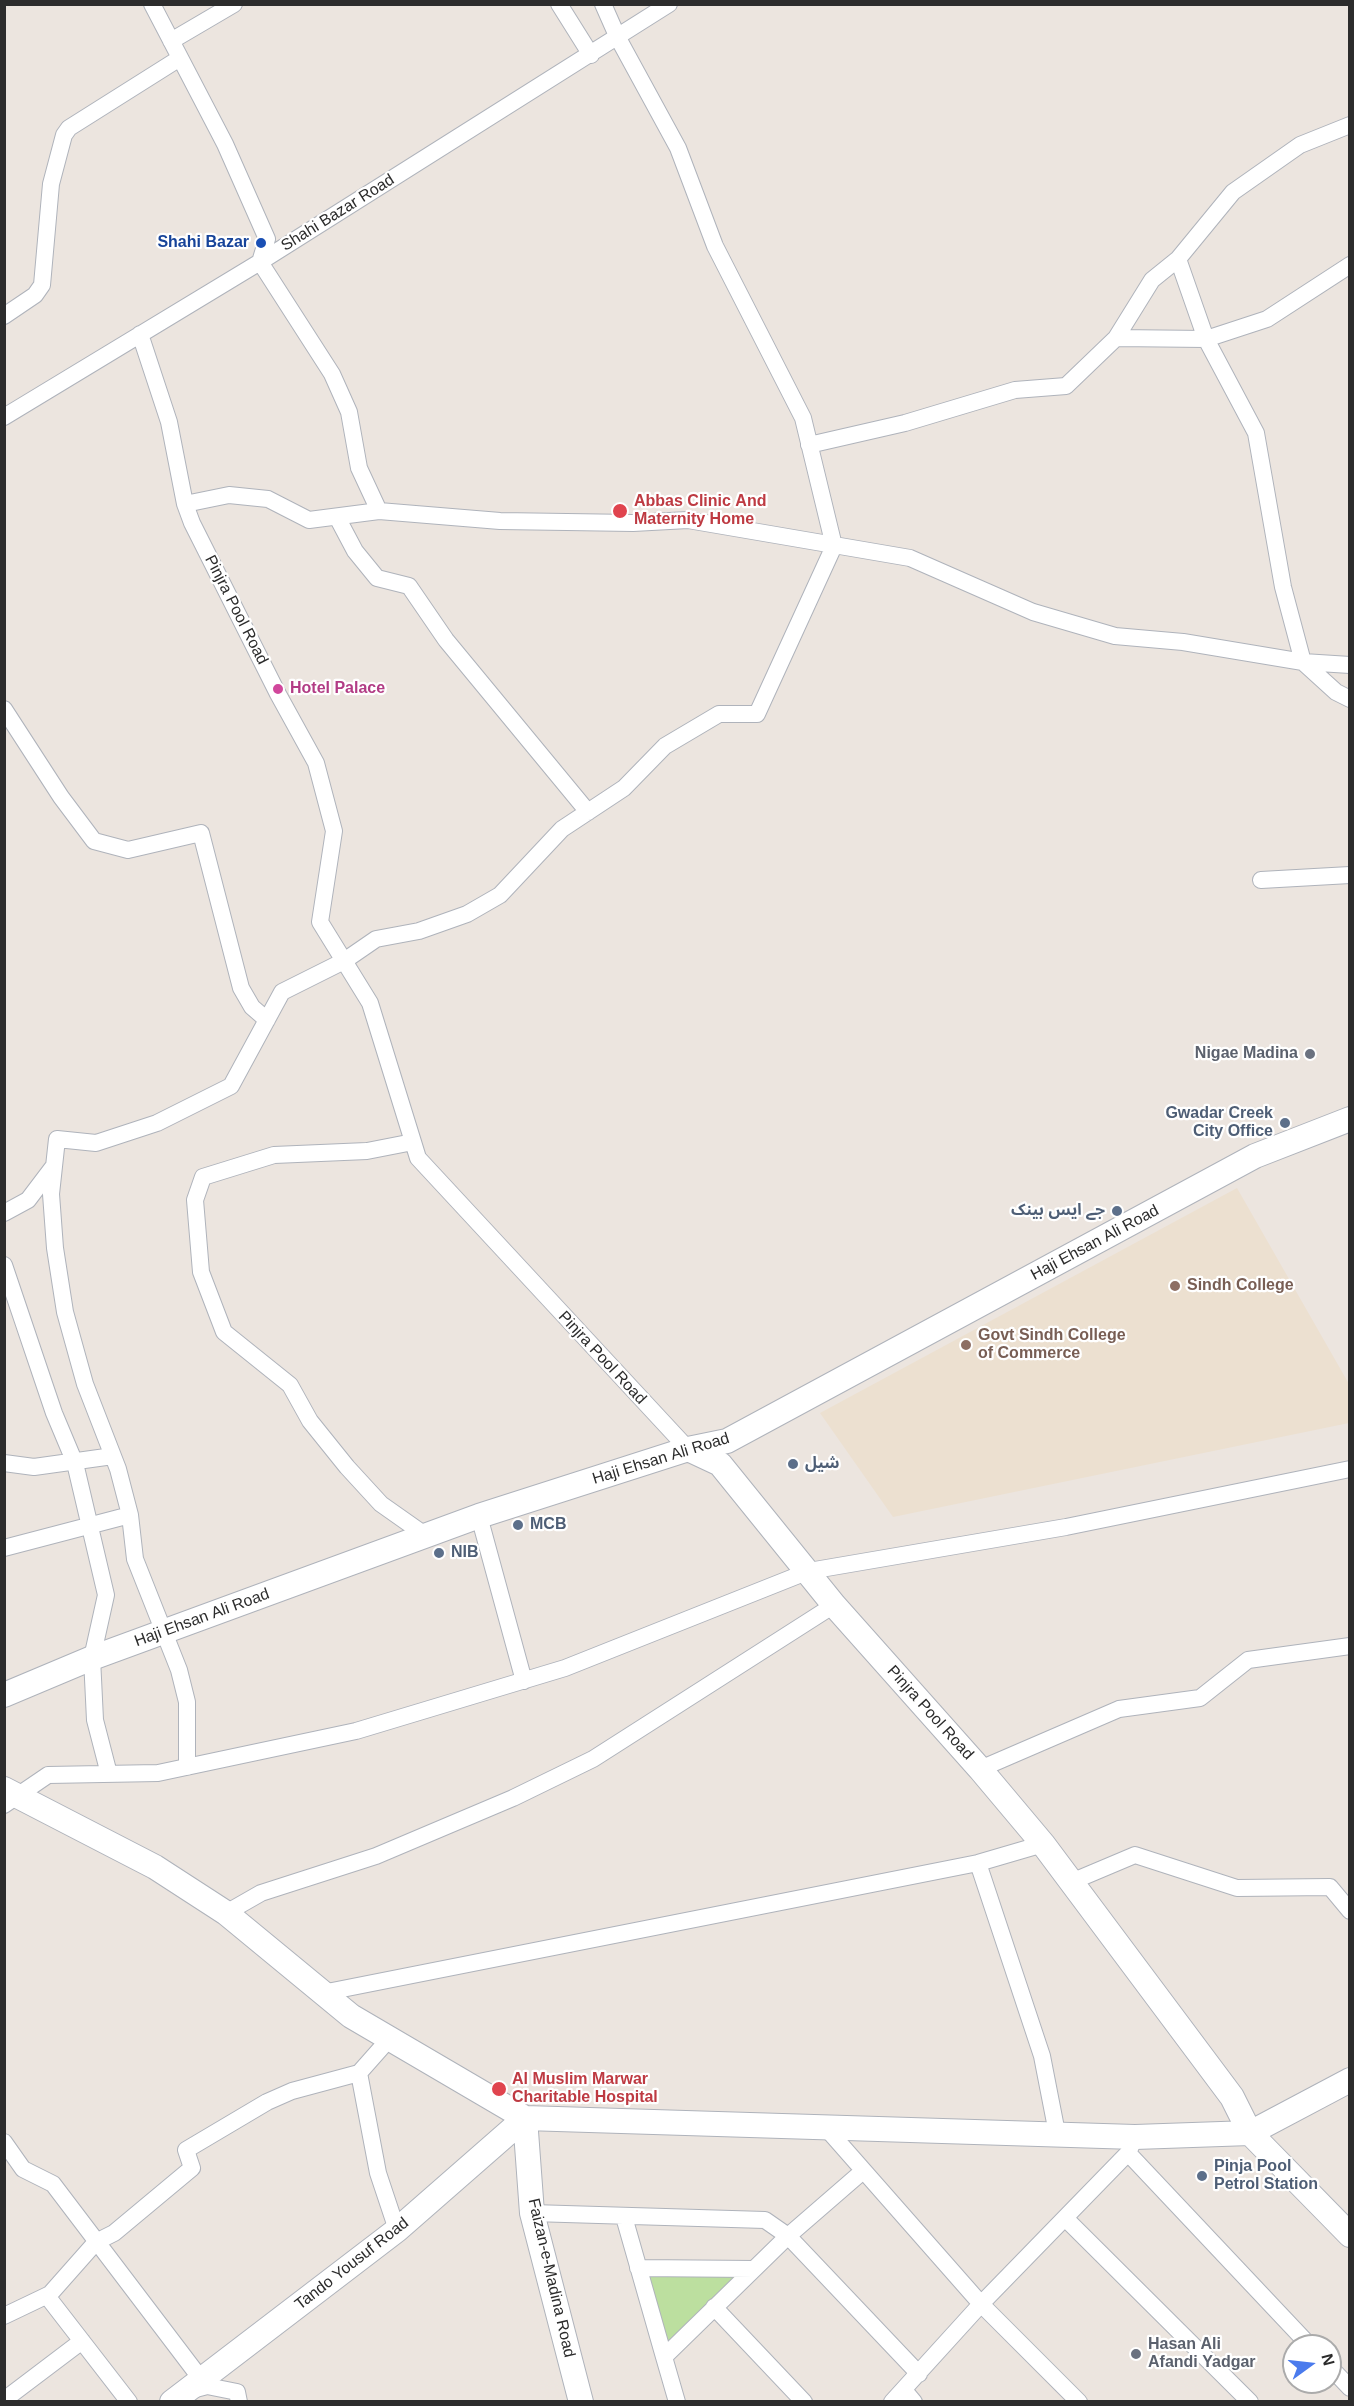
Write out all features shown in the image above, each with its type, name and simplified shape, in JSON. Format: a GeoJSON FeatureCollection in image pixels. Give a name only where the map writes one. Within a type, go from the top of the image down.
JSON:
{"type":"FeatureCollection","features":[{"type":"Feature","properties":{"kind":"street"},"geometry":{"type":"LineString","coordinates":[[152,4],[225,144],[267,239],[260,262],[333,374],[349,412],[359,468],[379,511]]}},
{"type":"Feature","properties":{"kind":"street"},"geometry":{"type":"LineString","coordinates":[[171,41],[234,4]]}},
{"type":"Feature","properties":{"kind":"street"},"geometry":{"type":"LineString","coordinates":[[559,4],[591,55]]}},
{"type":"Feature","properties":{"kind":"street"},"geometry":{"type":"LineString","coordinates":[[187,1767],[188,1702],[179,1670],[162,1633],[135,1559],[130,1515],[113,1456],[85,1384],[65,1312],[55,1248],[51,1194],[57,1140],[96,1143],[157,1123],[231,1086],[282,992],[344,961],[376,939],[419,931],[466,915],[500,895],[562,829],[624,788],[665,746],[719,714],[757,714],[834,546],[803,418],[715,246],[678,148],[618,38],[603,4]]}},
{"type":"Feature","properties":{"kind":"street","name":"Shahi Bazar Road"},"geometry":{"type":"LineString","coordinates":[[4,417],[260,262],[669,4]]}},
{"type":"Feature","properties":{"kind":"street"},"geometry":{"type":"LineString","coordinates":[[4,316],[35,295],[42,285],[51,184],[69,128],[180,58]]}},
{"type":"Feature","properties":{"kind":"street"},"geometry":{"type":"LineString","coordinates":[[809,445],[905,423],[1015,390],[1066,387],[1116,338],[1152,280],[1178,259],[1233,192],[1300,145],[1350,125]]}},
{"type":"Feature","properties":{"kind":"street"},"geometry":{"type":"LineString","coordinates":[[1178,259],[1206,339],[1256,433],[1283,587],[1303,662],[1336,692],[1350,699]]}},
{"type":"Feature","properties":{"kind":"street"},"geometry":{"type":"LineString","coordinates":[[1116,338],[1206,339],[1267,319],[1350,266]]}},
{"type":"Feature","properties":{"kind":"street","name":"Pinjra Pool Road"},"geometry":{"type":"LineString","coordinates":[[140,334],[169,422],[185,504],[192,523],[278,694],[316,763],[334,831],[320,922],[370,1003],[418,1158],[688,1449],[720,1464],[809,1571],[834,1605],[980,1769],[1043,1845],[1232,2097],[1250,2133],[1350,2235]]}},
{"type":"Feature","properties":{"kind":"street"},"geometry":{"type":"LineString","coordinates":[[185,504],[229,495],[268,499],[309,520],[379,511],[511,521],[633,523],[688,519],[910,558],[1032,612],[1115,636],[1183,642],[1303,662],[1350,664]]}},
{"type":"Feature","properties":{"kind":"street"},"geometry":{"type":"LineString","coordinates":[[337,517],[355,551],[377,578],[409,586],[446,640],[588,812]]}},
{"type":"Feature","properties":{"kind":"street"},"geometry":{"type":"LineString","coordinates":[[4,709],[60,797],[94,841],[128,850],[201,833],[242,988],[252,1007],[267,1020]]}},
{"type":"Feature","properties":{"kind":"street"},"geometry":{"type":"LineString","coordinates":[[1261,880],[1350,875]]}},
{"type":"Feature","properties":{"kind":"street","name":"Haji Ehsan Ali Road"},"geometry":{"type":"LineString","coordinates":[[4,1695],[92,1658],[479,1516],[688,1449],[727,1441],[1255,1156],[1350,1119]]}},
{"type":"Feature","properties":{"kind":"street"},"geometry":{"type":"LineString","coordinates":[[413,1142],[367,1151],[274,1155],[203,1177],[195,1200],[201,1272],[224,1332],[290,1385],[310,1422],[347,1467],[381,1504],[425,1535]]}},
{"type":"Feature","properties":{"kind":"street"},"geometry":{"type":"LineString","coordinates":[[4,1213],[28,1200],[54,1165]]}},
{"type":"Feature","properties":{"kind":"street"},"geometry":{"type":"LineString","coordinates":[[4,1265],[54,1413],[75,1463],[106,1595],[92,1658],[95,1720],[109,1774]]}},
{"type":"Feature","properties":{"kind":"street"},"geometry":{"type":"LineString","coordinates":[[4,1463],[34,1467],[113,1456]]}},
{"type":"Feature","properties":{"kind":"street"},"geometry":{"type":"LineString","coordinates":[[8,1797],[48,1775],[158,1773],[356,1731],[565,1668],[809,1571],[1066,1527],[1350,1469]]}},
{"type":"Feature","properties":{"kind":"street"},"geometry":{"type":"LineString","coordinates":[[4,1548],[130,1515]]}},
{"type":"Feature","properties":{"kind":"street"},"geometry":{"type":"LineString","coordinates":[[479,1516],[524,1681]]}},
{"type":"Feature","properties":{"kind":"street"},"geometry":{"type":"LineString","coordinates":[[226,1913],[261,1893],[376,1856],[513,1798],[593,1759],[834,1605]]}},
{"type":"Feature","properties":{"kind":"street"},"geometry":{"type":"LineString","coordinates":[[980,1769],[1119,1709],[1200,1698],[1248,1660],[1350,1646]]}},
{"type":"Feature","properties":{"kind":"street"},"geometry":{"type":"LineString","coordinates":[[8,1797],[155,1867],[226,1913],[351,2016],[525,2118],[827,2129],[1057,2133],[1132,2145],[1250,2133],[1350,2080]]}},
{"type":"Feature","properties":{"kind":"street"},"geometry":{"type":"LineString","coordinates":[[322,1993],[978,1863],[1043,1845]]}},
{"type":"Feature","properties":{"kind":"street"},"geometry":{"type":"LineString","coordinates":[[1071,1882],[1135,1856],[1237,1888],[1330,1887],[1350,1911]]}},
{"type":"Feature","properties":{"kind":"street"},"geometry":{"type":"LineString","coordinates":[[978,1863],[1042,2056],[1057,2133]]}},
{"type":"Feature","properties":{"kind":"street"},"geometry":{"type":"LineString","coordinates":[[4,2316],[47,2296],[96,2242],[114,2233],[192,2168],[186,2150],[283,2094],[359,2073],[390,2038]]}},
{"type":"Feature","properties":{"kind":"street"},"geometry":{"type":"LineString","coordinates":[[359,2073],[378,2172],[397,2230]]}},
{"type":"Feature","properties":{"kind":"street","name":"Faizan-e-Madina Road"},"geometry":{"type":"LineString","coordinates":[[525,2118],[532,2213],[581,2402]]}},
{"type":"Feature","properties":{"kind":"street","name":"Tando Yousuf Road"},"geometry":{"type":"LineString","coordinates":[[177,2397],[397,2230],[525,2118]]}},
{"type":"Feature","properties":{"kind":"street"},"geometry":{"type":"LineString","coordinates":[[827,2129],[981,2304],[1079,2402]]}},
{"type":"Feature","properties":{"kind":"street"},"geometry":{"type":"LineString","coordinates":[[4,2142],[23,2169],[53,2184],[201,2379]]}},
{"type":"Feature","properties":{"kind":"street"},"geometry":{"type":"LineString","coordinates":[[903,2398],[918,2374],[981,2304],[1066,2219],[1132,2145]]}},
{"type":"Feature","properties":{"kind":"street"},"geometry":{"type":"LineString","coordinates":[[1132,2145],[1299,2334]]}},
{"type":"Feature","properties":{"kind":"street"},"geometry":{"type":"LineString","coordinates":[[664,2358],[788,2236],[863,2171]]}},
{"type":"Feature","properties":{"kind":"street"},"geometry":{"type":"LineString","coordinates":[[532,2213],[765,2220],[788,2236],[918,2374]]}},
{"type":"Feature","properties":{"kind":"street"},"geometry":{"type":"LineString","coordinates":[[624,2217],[677,2402]]}},
{"type":"Feature","properties":{"kind":"street"},"geometry":{"type":"LineString","coordinates":[[1066,2219],[1250,2402]]}},
{"type":"Feature","properties":{"kind":"street"},"geometry":{"type":"LineString","coordinates":[[638,2268],[754,2269]]}},
{"type":"Feature","properties":{"kind":"street"},"geometry":{"type":"LineString","coordinates":[[47,2296],[129,2402]]}},
{"type":"Feature","properties":{"kind":"street"},"geometry":{"type":"LineString","coordinates":[[714,2307],[804,2402]]}},
{"type":"Feature","properties":{"kind":"street"},"geometry":{"type":"LineString","coordinates":[[4,2400],[82,2341]]}},
{"type":"Feature","properties":{"kind":"street"},"geometry":{"type":"LineString","coordinates":[[177,2397],[207,2386],[237,2392],[239,2402]]}},
{"type":"Feature","properties":{"kind":"shaded area","name":"Sindh College"},"geometry":{"type":"Polygon","coordinates":[[[1237,1188],[1349,1384],[1349,1423],[893,1517],[820,1413],[1237,1188]]]}},
{"type":"Feature","properties":{"kind":"green space"},"geometry":{"type":"Polygon","coordinates":[[[638,2268],[754,2269],[664,2357],[638,2268]]]}},
{"type":"Feature","properties":{"kind":"place","name":"Shahi Bazar"},"geometry":{"type":"Point","coordinates":[261,243]}},
{"type":"Feature","properties":{"kind":"place","name":"Abbas Clinic And Maternity Home"},"geometry":{"type":"Point","coordinates":[620,511]}},
{"type":"Feature","properties":{"kind":"place","name":"Hotel Palace"},"geometry":{"type":"Point","coordinates":[278,689]}},
{"type":"Feature","properties":{"kind":"place","name":"Nigae Madina"},"geometry":{"type":"Point","coordinates":[1310,1054]}},
{"type":"Feature","properties":{"kind":"place","name":"Gwadar Creek City Office"},"geometry":{"type":"Point","coordinates":[1285,1123]}},
{"type":"Feature","properties":{"kind":"place","name":"جے ایس بینک"},"geometry":{"type":"Point","coordinates":[1117,1211]}},
{"type":"Feature","properties":{"kind":"place","name":"Sindh College"},"geometry":{"type":"Point","coordinates":[1175,1286]}},
{"type":"Feature","properties":{"kind":"place","name":"Govt Sindh College of Commerce"},"geometry":{"type":"Point","coordinates":[966,1345]}},
{"type":"Feature","properties":{"kind":"place","name":"شیل"},"geometry":{"type":"Point","coordinates":[793,1464]}},
{"type":"Feature","properties":{"kind":"place","name":"MCB"},"geometry":{"type":"Point","coordinates":[518,1525]}},
{"type":"Feature","properties":{"kind":"place","name":"NIB"},"geometry":{"type":"Point","coordinates":[439,1553]}},
{"type":"Feature","properties":{"kind":"place","name":"Al Muslim Marwar Charitable Hospital"},"geometry":{"type":"Point","coordinates":[499,2089]}},
{"type":"Feature","properties":{"kind":"place","name":"Pinja Pool Petrol Station"},"geometry":{"type":"Point","coordinates":[1202,2176]}},
{"type":"Feature","properties":{"kind":"place","name":"Hasan Ali Afandi Yadgar"},"geometry":{"type":"Point","coordinates":[1136,2354]}}]}
